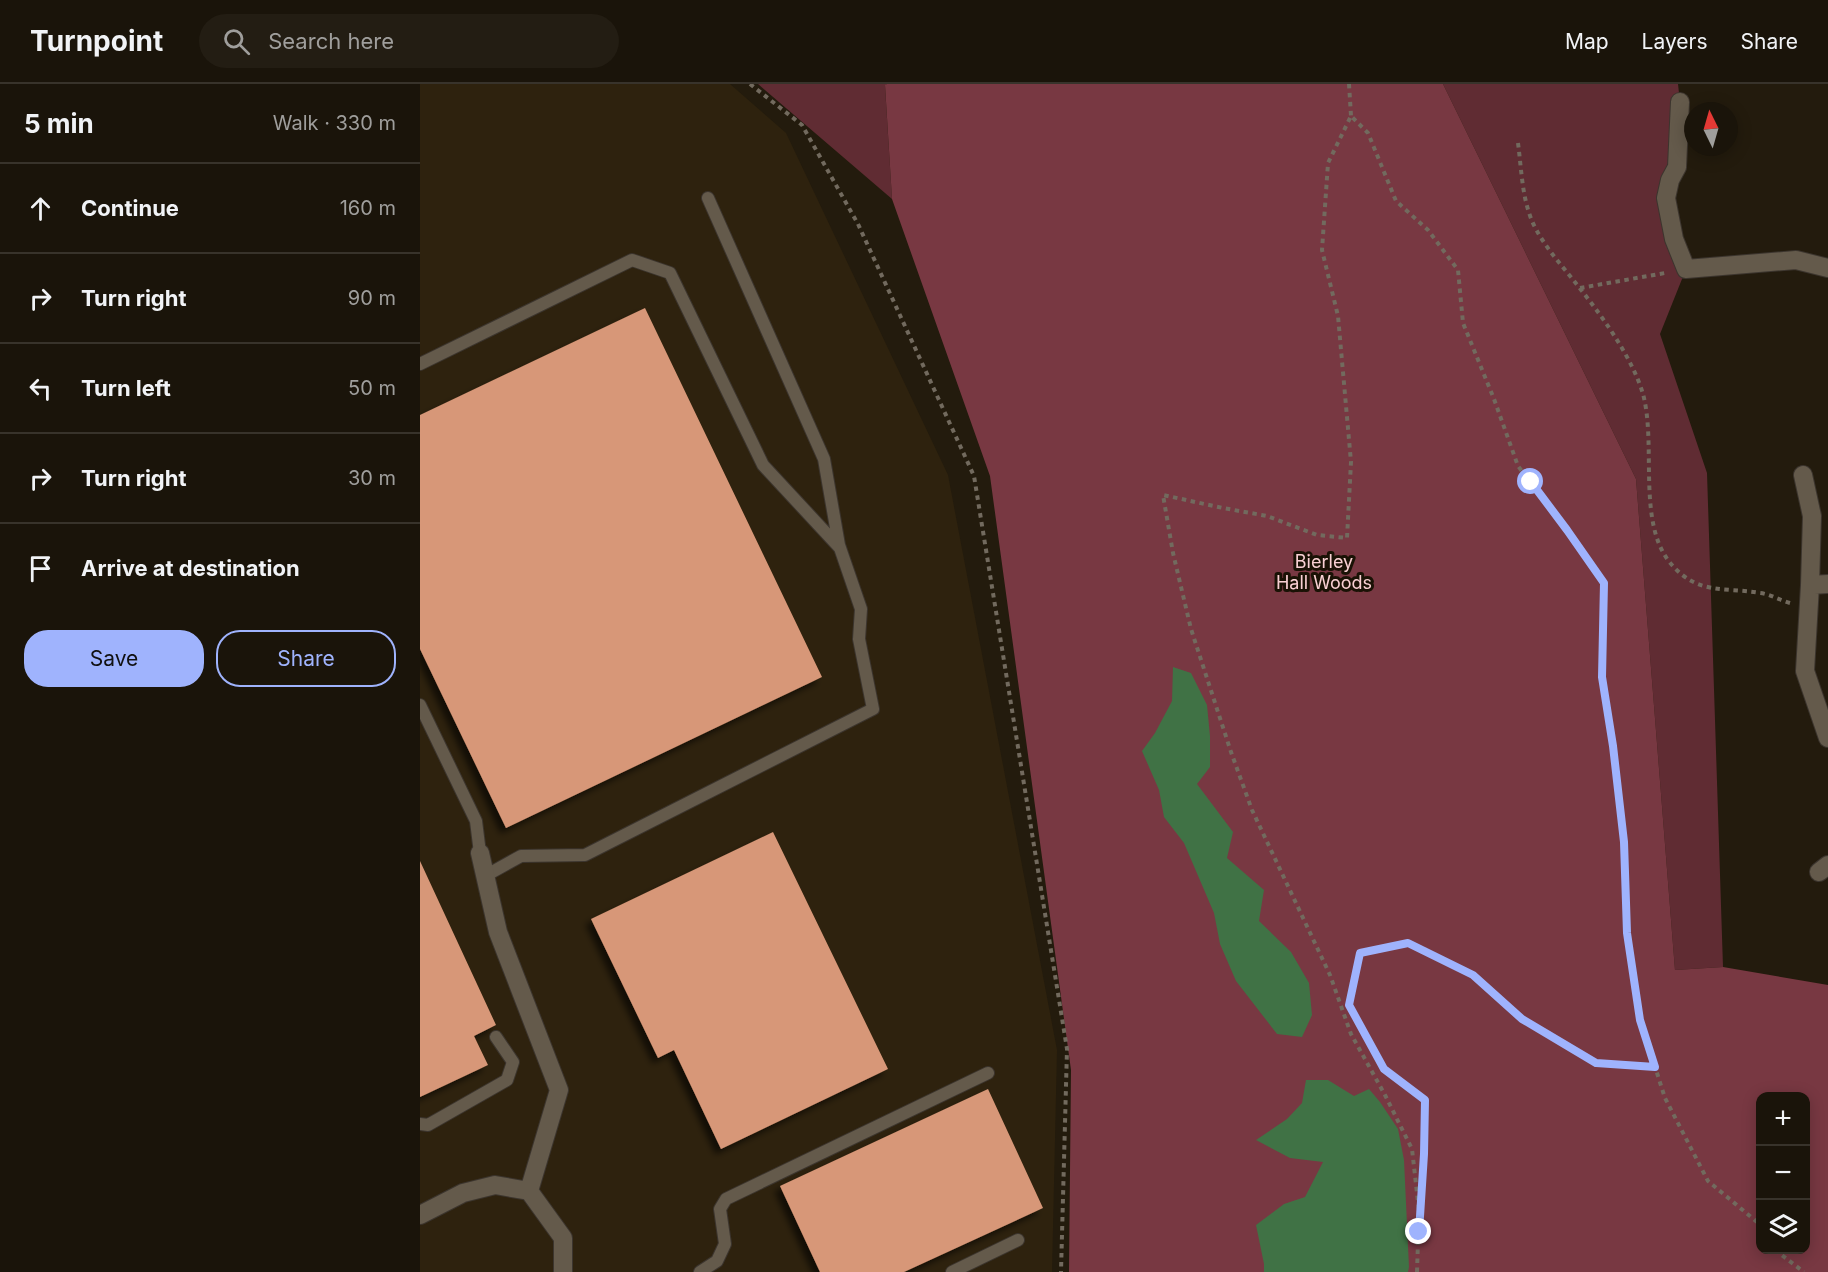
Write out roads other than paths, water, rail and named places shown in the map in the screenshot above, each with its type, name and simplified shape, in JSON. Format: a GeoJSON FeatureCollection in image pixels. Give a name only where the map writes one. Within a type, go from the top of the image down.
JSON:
{"type":"FeatureCollection","features":[{"type":"Feature","properties":{"kind":"street"},"geometry":{"type":"LineString","coordinates":[[1680,102],[1677,167],[1670,180],[1666,198],[1674,239],[1686,269],[1796,260],[1828,268]]}},
{"type":"Feature","properties":{"kind":"street"},"geometry":{"type":"LineString","coordinates":[[1803,475],[1812,516],[1805,671],[1828,738]]}},
{"type":"Feature","properties":{"kind":"street"},"geometry":{"type":"LineString","coordinates":[[1809,585],[1828,584]]}},
{"type":"Feature","properties":{"kind":"street"},"geometry":{"type":"LineString","coordinates":[[480,854],[498,932],[559,1090],[529,1191]]}},
{"type":"Feature","properties":{"kind":"street"},"geometry":{"type":"LineString","coordinates":[[420,1215],[463,1193],[495,1185],[529,1191],[563,1238],[563,1272]]}},
{"type":"Feature","properties":{"kind":"lane"},"geometry":{"type":"LineString","coordinates":[[485,876],[521,856],[585,855],[873,709],[859,639],[861,609],[841,549],[825,459],[708,198]]}},
{"type":"Feature","properties":{"kind":"lane"},"geometry":{"type":"LineString","coordinates":[[420,364],[632,260],[670,273],[764,465],[841,549]]}},
{"type":"Feature","properties":{"kind":"lane"},"geometry":{"type":"LineString","coordinates":[[420,705],[476,821],[480,854]]}},
{"type":"Feature","properties":{"kind":"lane"},"geometry":{"type":"LineString","coordinates":[[420,1124],[428,1125],[507,1080],[513,1062],[496,1037]]}},
{"type":"Feature","properties":{"kind":"lane"},"geometry":{"type":"LineString","coordinates":[[700,1272],[717,1261],[725,1244],[720,1209],[726,1199],[988,1073]]}},
{"type":"Feature","properties":{"kind":"lane"},"geometry":{"type":"LineString","coordinates":[[952,1272],[1018,1240]]}},
{"type":"Feature","properties":{"kind":"park label","name":"Bierley Hall Woods"},"geometry":{"type":"Point","coordinates":[1324,571]}}]}
